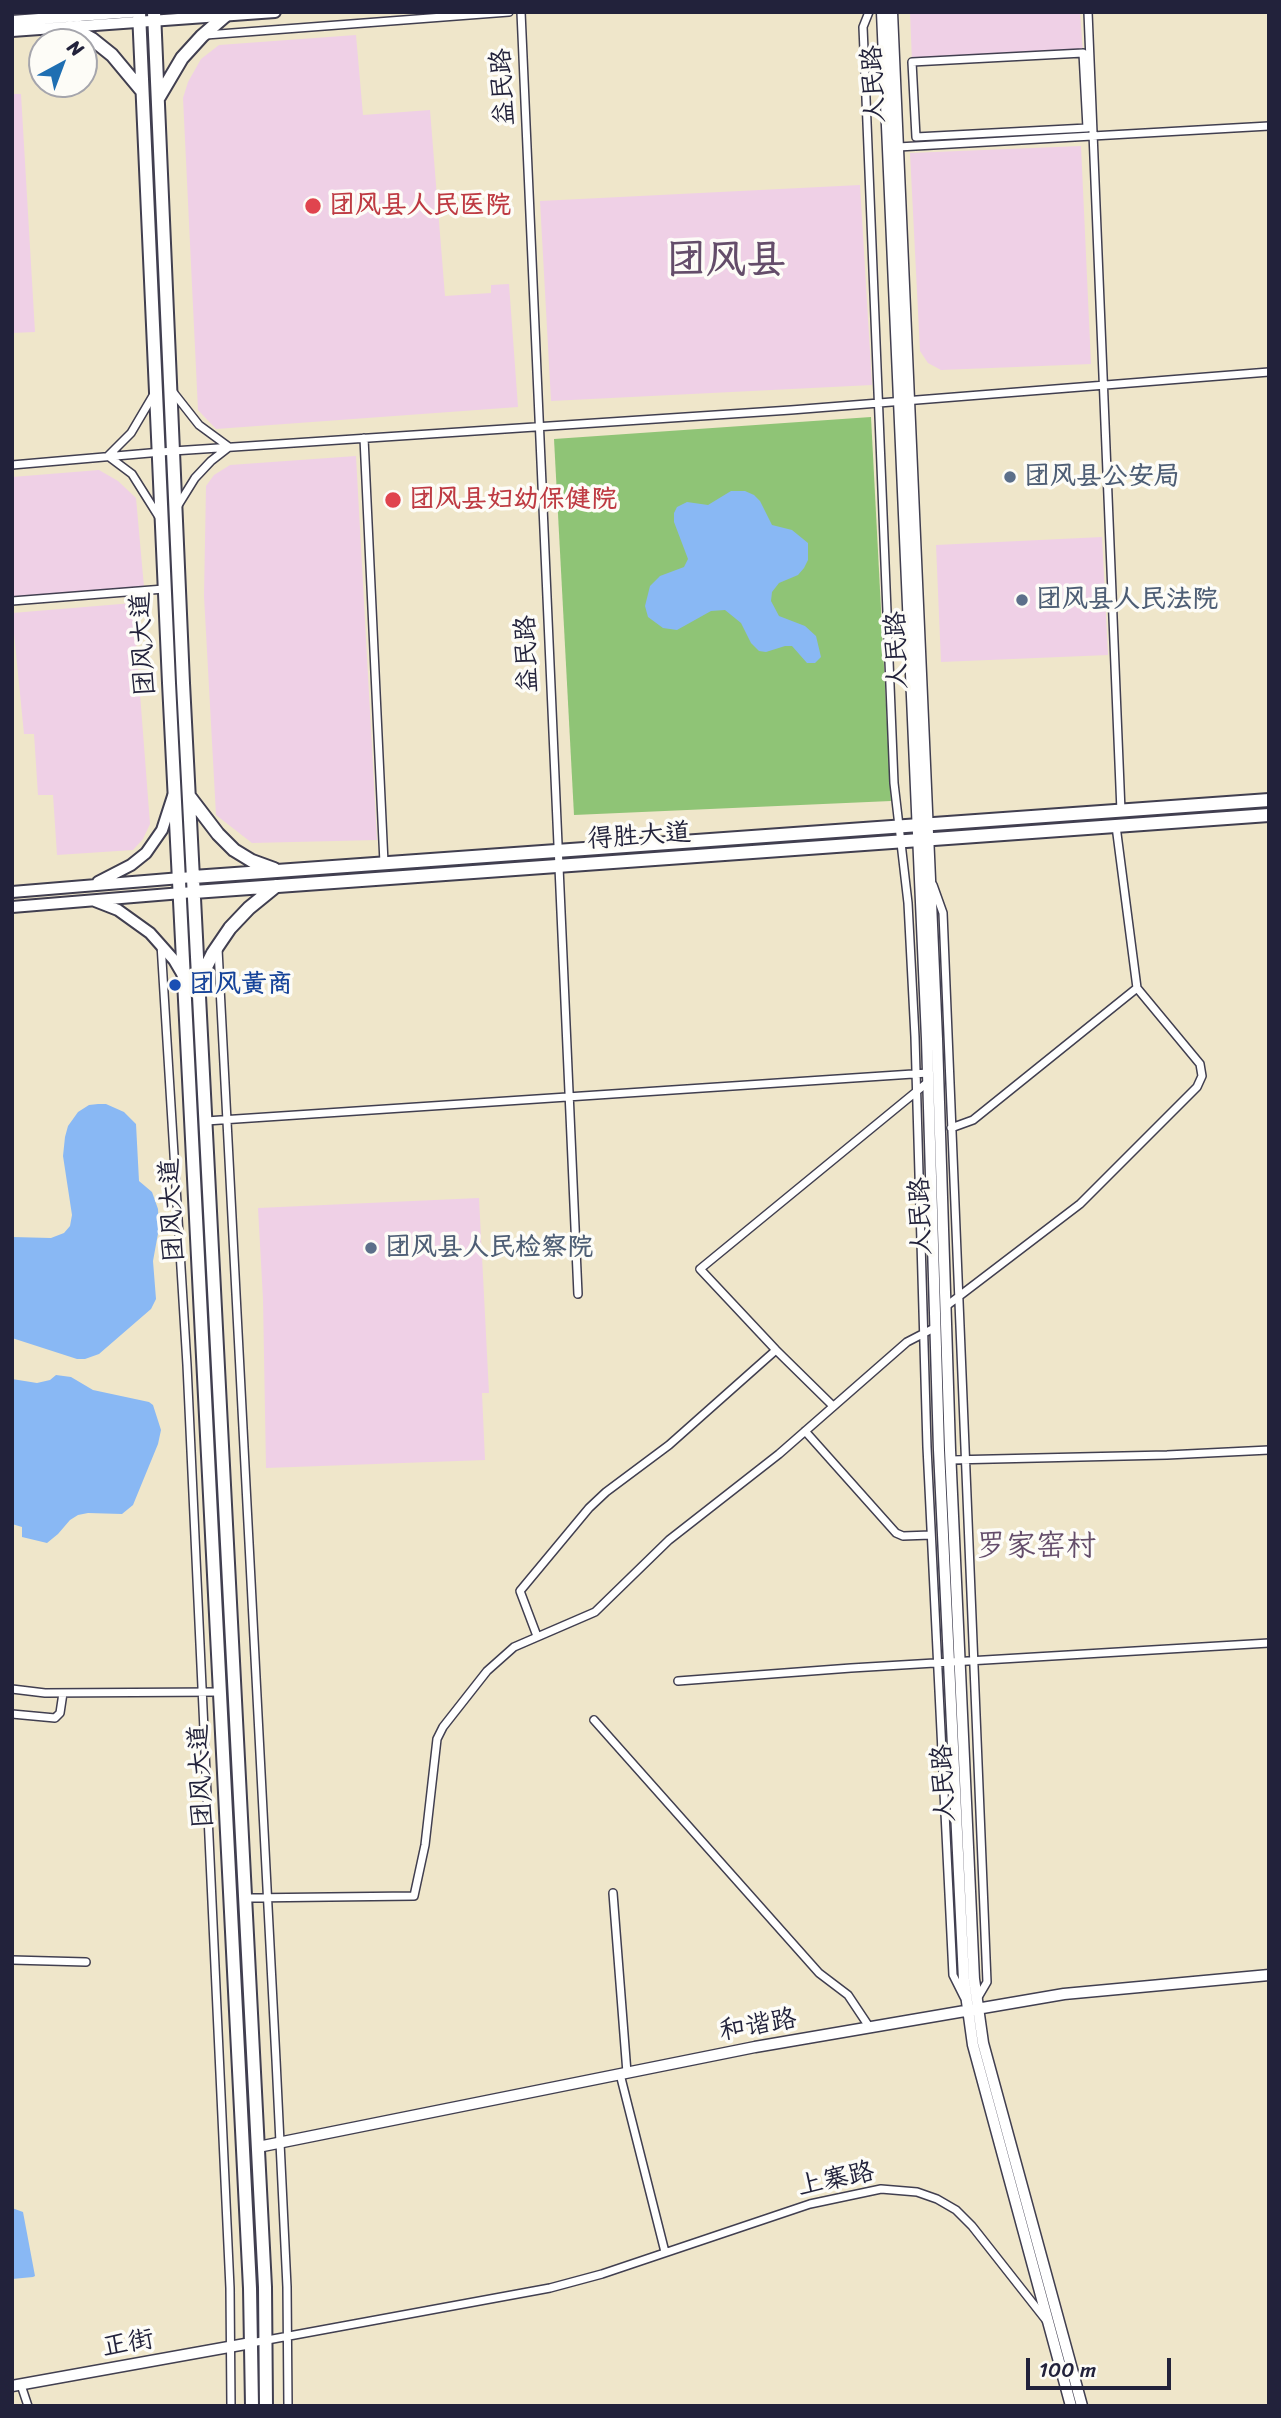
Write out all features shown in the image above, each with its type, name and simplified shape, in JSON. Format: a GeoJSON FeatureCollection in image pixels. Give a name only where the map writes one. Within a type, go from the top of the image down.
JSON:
{"type":"FeatureCollection","features":[{"type":"Feature","properties":{"kind":"main road"},"geometry":{"type":"LineString","coordinates":[[12,21],[137,15],[225,16],[275,12]]}},
{"type":"Feature","properties":{"kind":"main road","name":"团风大道"},"geometry":{"type":"LineString","coordinates":[[137,15],[143,93],[178,878],[248,2234],[252,2406]]}},
{"type":"Feature","properties":{"kind":"main road"},"geometry":{"type":"LineString","coordinates":[[158,100],[173,72],[202,36],[225,16]]}},
{"type":"Feature","properties":{"kind":"main road","name":"团风大道"},"geometry":{"type":"LineString","coordinates":[[154,17],[198,982],[258,2147],[266,2406]]}},
{"type":"Feature","properties":{"kind":"main road"},"geometry":{"type":"LineString","coordinates":[[12,31],[76,18]]}},
{"type":"Feature","properties":{"kind":"main road"},"geometry":{"type":"LineString","coordinates":[[76,18],[92,39],[129,73],[143,93]]}},
{"type":"Feature","properties":{"kind":"main road"},"geometry":{"type":"LineString","coordinates":[[90,885],[131,865],[146,853],[162,830],[174,794]]}},
{"type":"Feature","properties":{"kind":"main road"},"geometry":{"type":"LineString","coordinates":[[189,796],[234,850],[252,861],[281,871]]}},
{"type":"Feature","properties":{"kind":"main road","name":"得胜大道"},"geometry":{"type":"LineString","coordinates":[[12,892],[1269,800]]}},
{"type":"Feature","properties":{"kind":"main road","name":"得胜大道"},"geometry":{"type":"LineString","coordinates":[[12,906],[1269,815]]}},
{"type":"Feature","properties":{"kind":"main road"},"geometry":{"type":"LineString","coordinates":[[198,982],[218,945],[239,918],[277,886]]}},
{"type":"Feature","properties":{"kind":"main road"},"geometry":{"type":"LineString","coordinates":[[92,900],[130,918],[161,944],[184,977]]}},
{"type":"Feature","properties":{"kind":"street"},"geometry":{"type":"LineString","coordinates":[[202,36],[509,12]]}},
{"type":"Feature","properties":{"kind":"street","name":"益民路"},"geometry":{"type":"LineString","coordinates":[[521,12],[578,1294]]}},
{"type":"Feature","properties":{"kind":"street"},"geometry":{"type":"LineString","coordinates":[[869,12],[863,27],[894,783],[908,904],[931,1535],[953,1975],[973,2006],[987,1982],[943,913],[929,875]]}},
{"type":"Feature","properties":{"kind":"street","name":"人民路"},"geometry":{"type":"LineString","coordinates":[[892,12],[904,401],[923,839],[936,1327],[955,1662]]}},
{"type":"Feature","properties":{"kind":"street"},"geometry":{"type":"LineString","coordinates":[[1088,12],[1121,811]]}},
{"type":"Feature","properties":{"kind":"street","name":"人民路"},"geometry":{"type":"LineString","coordinates":[[880,14],[904,401]]}},
{"type":"Feature","properties":{"kind":"street"},"geometry":{"type":"LineString","coordinates":[[1083,53],[1087,128],[916,137],[912,62],[1083,53]]}},
{"type":"Feature","properties":{"kind":"street"},"geometry":{"type":"LineString","coordinates":[[898,147],[1269,126]]}},
{"type":"Feature","properties":{"kind":"street"},"geometry":{"type":"LineString","coordinates":[[12,465],[159,452],[878,403],[1269,372]]}},
{"type":"Feature","properties":{"kind":"street"},"geometry":{"type":"LineString","coordinates":[[170,387],[199,425],[229,447]]}},
{"type":"Feature","properties":{"kind":"street"},"geometry":{"type":"LineString","coordinates":[[108,456],[131,433],[156,390]]}},
{"type":"Feature","properties":{"kind":"street"},"geometry":{"type":"LineString","coordinates":[[364,438],[384,863]]}},
{"type":"Feature","properties":{"kind":"street"},"geometry":{"type":"LineString","coordinates":[[176,511],[195,478],[229,447]]}},
{"type":"Feature","properties":{"kind":"street"},"geometry":{"type":"LineString","coordinates":[[108,456],[132,474],[162,520]]}},
{"type":"Feature","properties":{"kind":"street"},"geometry":{"type":"LineString","coordinates":[[12,601],[164,589]]}},
{"type":"Feature","properties":{"kind":"street"},"geometry":{"type":"LineString","coordinates":[[945,1307],[1080,1204],[1199,1083],[1202,1076],[1200,1064],[1137,988],[1116,826]]}},
{"type":"Feature","properties":{"kind":"street","name":"人民路"},"geometry":{"type":"LineString","coordinates":[[923,839],[929,875],[937,1039],[964,1980],[1082,2406]]}},
{"type":"Feature","properties":{"kind":"street"},"geometry":{"type":"LineString","coordinates":[[161,944],[187,1365],[230,2288],[231,2406]]}},
{"type":"Feature","properties":{"kind":"street"},"geometry":{"type":"LineString","coordinates":[[218,945],[280,2142],[288,2406]]}},
{"type":"Feature","properties":{"kind":"street"},"geometry":{"type":"LineString","coordinates":[[951,1128],[972,1120],[1137,988]]}},
{"type":"Feature","properties":{"kind":"street"},"geometry":{"type":"LineString","coordinates":[[206,1121],[916,1074],[928,1077],[916,1092],[700,1269],[775,1350],[833,1406]]}},
{"type":"Feature","properties":{"kind":"street"},"geometry":{"type":"LineString","coordinates":[[246,1898],[414,1896],[425,1845],[437,1739],[443,1727],[487,1671],[514,1647],[595,1612],[670,1540],[805,1431],[907,1342],[936,1327]]}},
{"type":"Feature","properties":{"kind":"street"},"geometry":{"type":"LineString","coordinates":[[537,1636],[520,1591],[589,1508],[669,1445],[775,1350]]}},
{"type":"Feature","properties":{"kind":"street"},"geometry":{"type":"LineString","coordinates":[[805,1431],[896,1533],[903,1536],[931,1535]]}},
{"type":"Feature","properties":{"kind":"street"},"geometry":{"type":"LineString","coordinates":[[950,1460],[1269,1450]]}},
{"type":"Feature","properties":{"kind":"street"},"geometry":{"type":"LineString","coordinates":[[678,1681],[1269,1643]]}},
{"type":"Feature","properties":{"kind":"street"},"geometry":{"type":"LineString","coordinates":[[12,1689],[63,1693],[220,1692]]}},
{"type":"Feature","properties":{"kind":"street"},"geometry":{"type":"LineString","coordinates":[[12,1714],[55,1718],[60,1713],[63,1693]]}},
{"type":"Feature","properties":{"kind":"street"},"geometry":{"type":"LineString","coordinates":[[594,1720],[819,1973],[848,1995],[870,2028]]}},
{"type":"Feature","properties":{"kind":"street"},"geometry":{"type":"LineString","coordinates":[[613,1893],[623,2074],[666,2252]]}},
{"type":"Feature","properties":{"kind":"street"},"geometry":{"type":"LineString","coordinates":[[12,1960],[86,1962]]}},
{"type":"Feature","properties":{"kind":"street","name":"和谐路"},"geometry":{"type":"LineString","coordinates":[[258,2147],[973,2006],[1064,1994],[1269,1975]]}},
{"type":"Feature","properties":{"kind":"street","name":"人民路"},"geometry":{"type":"LineString","coordinates":[[973,2006],[973,2045],[1071,2406]]}},
{"type":"Feature","properties":{"kind":"street","name":"上寨路"},"geometry":{"type":"LineString","coordinates":[[251,2343],[539,2290],[602,2274],[810,2204],[881,2189],[917,2192],[947,2204],[964,2218],[1049,2323]]}},
{"type":"Feature","properties":{"kind":"street","name":"正街"},"geometry":{"type":"LineString","coordinates":[[16,2385],[251,2343]]}},
{"type":"Feature","properties":{"kind":"street"},"geometry":{"type":"LineString","coordinates":[[16,2385],[28,2406]]}},
{"type":"Feature","properties":{"kind":"shaded area"},"geometry":{"type":"Polygon","coordinates":[[[910,12],[1080,12],[1083,53],[912,62],[910,12]]]}},
{"type":"Feature","properties":{"kind":"shaded area","name":"团风县人民医院"},"geometry":{"type":"Polygon","coordinates":[[[356,35],[363,115],[430,110],[445,296],[491,293],[491,285],[509,284],[518,407],[216,429],[198,410],[183,98],[188,82],[201,59],[219,45],[356,35]]]}},
{"type":"Feature","properties":{"kind":"shaded area"},"geometry":{"type":"Polygon","coordinates":[[[12,94],[21,94],[35,332],[12,333],[12,94]]]}},
{"type":"Feature","properties":{"kind":"shaded area"},"geometry":{"type":"Polygon","coordinates":[[[1081,146],[1091,364],[941,370],[928,363],[920,351],[910,153],[1081,146]]]}},
{"type":"Feature","properties":{"kind":"shaded area"},"geometry":{"type":"Polygon","coordinates":[[[860,185],[872,385],[551,401],[540,201],[860,185]]]}},
{"type":"Feature","properties":{"kind":"shaded area"},"geometry":{"type":"Polygon","coordinates":[[[356,456],[377,840],[252,843],[216,815],[204,596],[206,486],[214,475],[230,465],[356,456]]]}},
{"type":"Feature","properties":{"kind":"shaded area"},"geometry":{"type":"Polygon","coordinates":[[[99,470],[118,481],[136,498],[144,587],[12,598],[12,477],[99,470]]]}},
{"type":"Feature","properties":{"kind":"shaded area","name":"团风县人民法院"},"geometry":{"type":"Polygon","coordinates":[[[1102,537],[1108,655],[941,662],[936,545],[1102,537]]]}},
{"type":"Feature","properties":{"kind":"shaded area"},"geometry":{"type":"Polygon","coordinates":[[[133,603],[150,824],[143,839],[133,850],[57,855],[53,795],[38,795],[34,734],[24,734],[12,613],[133,603]]]}},
{"type":"Feature","properties":{"kind":"shaded area"},"geometry":{"type":"Polygon","coordinates":[[[479,1198],[489,1393],[482,1393],[485,1460],[266,1468],[263,1299],[258,1208],[479,1198]]]}},
{"type":"Feature","properties":{"kind":"green space"},"geometry":{"type":"Polygon","coordinates":[[[871,417],[891,801],[574,815],[554,439],[871,417]]]}},
{"type":"Feature","properties":{"kind":"water"},"geometry":{"type":"Polygon","coordinates":[[[731,491],[745,491],[754,495],[772,525],[792,530],[808,543],[808,560],[804,568],[798,575],[779,583],[772,592],[771,601],[779,616],[805,626],[816,636],[821,657],[815,663],[807,663],[792,646],[759,651],[751,643],[741,623],[725,610],[711,611],[677,630],[663,628],[648,617],[645,606],[650,586],[660,576],[684,567],[688,559],[674,522],[677,507],[687,502],[708,505],[731,491]]]}},
{"type":"Feature","properties":{"kind":"water"},"geometry":{"type":"Polygon","coordinates":[[[106,1104],[124,1112],[136,1124],[139,1181],[152,1192],[158,1209],[159,1228],[153,1261],[156,1299],[151,1309],[99,1354],[77,1359],[12,1338],[12,1237],[51,1238],[64,1233],[70,1226],[72,1215],[63,1156],[68,1126],[78,1112],[89,1105],[106,1104]]]}},
{"type":"Feature","properties":{"kind":"water"},"geometry":{"type":"Polygon","coordinates":[[[56,1375],[71,1377],[93,1390],[149,1402],[153,1405],[161,1430],[133,1505],[122,1514],[78,1515],[47,1543],[22,1537],[22,1527],[12,1524],[12,1379],[37,1383],[50,1380],[56,1375]]]}},
{"type":"Feature","properties":{"kind":"water"},"geometry":{"type":"Polygon","coordinates":[[[12,2208],[23,2212],[35,2276],[33,2277],[12,2279],[12,2208]]]}},
{"type":"Feature","properties":{"kind":"place","name":"团风县人民医院"},"geometry":{"type":"Point","coordinates":[313,206]}},
{"type":"Feature","properties":{"kind":"place","name":"团风县公安局"},"geometry":{"type":"Point","coordinates":[1010,477]}},
{"type":"Feature","properties":{"kind":"place","name":"团风县妇幼保健院"},"geometry":{"type":"Point","coordinates":[393,500]}},
{"type":"Feature","properties":{"kind":"place","name":"团风县人民法院"},"geometry":{"type":"Point","coordinates":[1022,600]}},
{"type":"Feature","properties":{"kind":"place","name":"团风黄商"},"geometry":{"type":"Point","coordinates":[175,985]}},
{"type":"Feature","properties":{"kind":"place","name":"团风县人民检察院"},"geometry":{"type":"Point","coordinates":[371,1248]}},
{"type":"Feature","properties":{"kind":"district","name":"团风县"},"geometry":{"type":"Point","coordinates":[726,262]}},
{"type":"Feature","properties":{"kind":"district","name":"罗家窑村"},"geometry":{"type":"Point","coordinates":[1036,1547]}}]}
